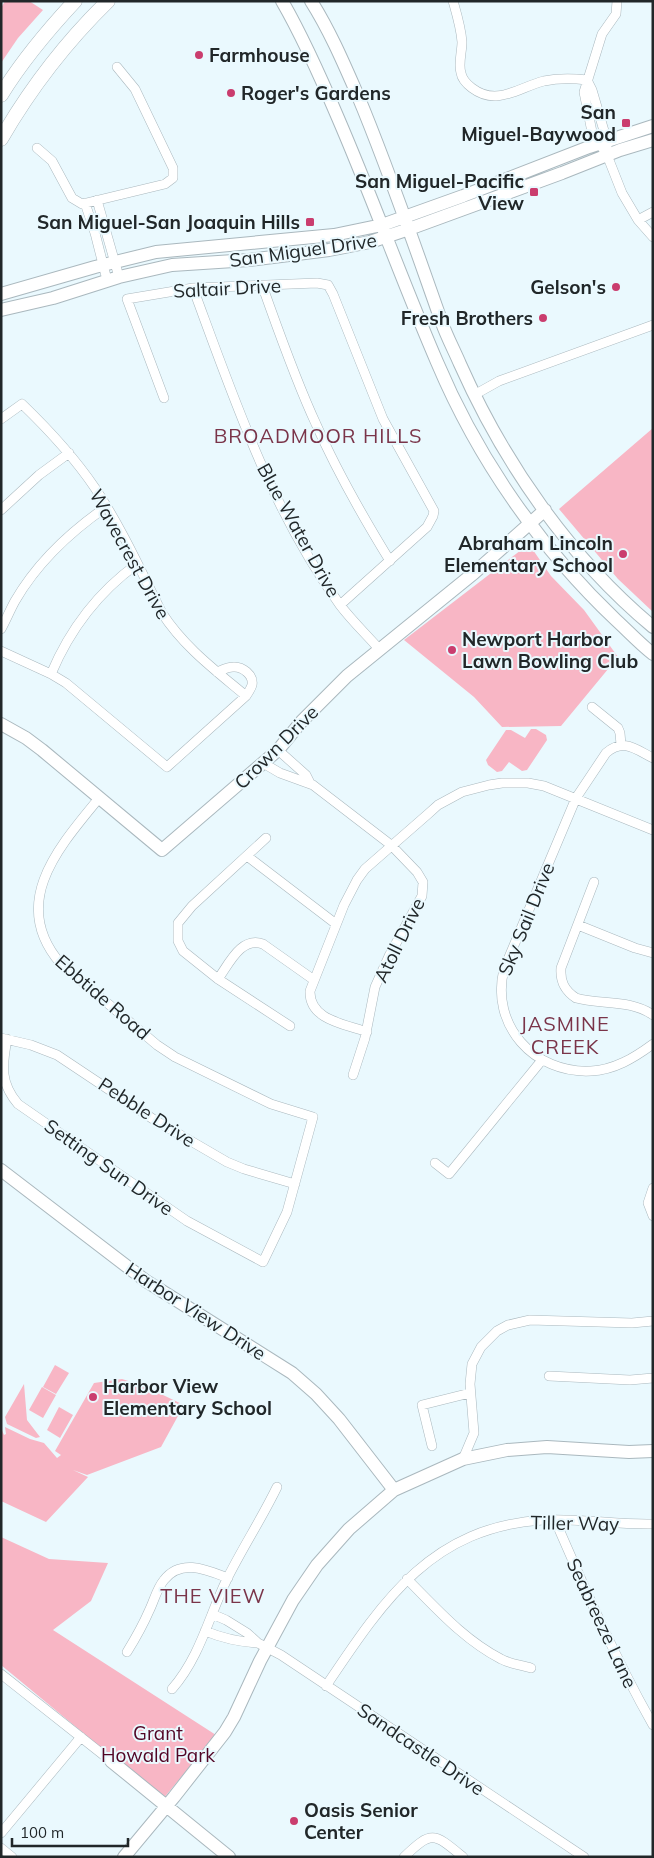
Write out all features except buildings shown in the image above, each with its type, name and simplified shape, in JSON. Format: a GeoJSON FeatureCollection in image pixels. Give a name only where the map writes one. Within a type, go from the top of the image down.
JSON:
{"type":"FeatureCollection","features":[{"type":"Feature","properties":{"kind":"main road"},"geometry":{"type":"LineString","coordinates":[[1,95],[15,72],[56,21],[75,1]]}},
{"type":"Feature","properties":{"kind":"main road"},"geometry":{"type":"LineString","coordinates":[[1,139],[54,61],[87,22],[108,1]]}},
{"type":"Feature","properties":{"kind":"main road"},"geometry":{"type":"LineString","coordinates":[[282,1],[318,72],[388,237],[437,363],[459,410],[521,512],[564,565],[602,606],[653,654]]}},
{"type":"Feature","properties":{"kind":"main road"},"geometry":{"type":"LineString","coordinates":[[311,1],[352,83],[374,134],[443,324],[485,418],[545,510],[591,569],[653,627]]}},
{"type":"Feature","properties":{"kind":"main road","name":"San Miguel Drive"},"geometry":{"type":"LineString","coordinates":[[1,310],[25,305],[113,278],[172,265],[249,260],[329,250],[388,237],[407,223],[602,142],[653,126]]}},
{"type":"Feature","properties":{"kind":"main road","name":"San Miguel Drive"},"geometry":{"type":"LineString","coordinates":[[1,294],[109,263],[156,252],[334,235],[382,225],[407,223],[562,173],[607,155],[653,140]]}},
{"type":"Feature","properties":{"kind":"main road"},"geometry":{"type":"LineString","coordinates":[[196,263],[212,255],[253,251],[259,248],[262,242]]}},
{"type":"Feature","properties":{"kind":"main road","name":"Crown Drive"},"geometry":{"type":"LineString","coordinates":[[1,724],[26,738],[42,750],[162,850],[278,750],[302,722],[347,676],[531,524],[545,510]]}},
{"type":"Feature","properties":{"kind":"main road","name":"Harbor View Drive"},"geometry":{"type":"LineString","coordinates":[[1,1170],[146,1281],[292,1373],[316,1394],[339,1419],[394,1490]]}},
{"type":"Feature","properties":{"kind":"main road"},"geometry":{"type":"LineString","coordinates":[[124,1857],[225,1732],[234,1718],[260,1661],[263,1645],[317,1564],[348,1529],[394,1490],[463,1459],[507,1450],[547,1447],[653,1452]]}},
{"type":"Feature","properties":{"kind":"main road"},"geometry":{"type":"LineString","coordinates":[[111,1761],[229,1857]]}},
{"type":"Feature","properties":{"kind":"street"},"geometry":{"type":"LineString","coordinates":[[453,1],[458,16],[462,43],[460,73],[476,91],[494,97],[513,94],[533,84],[555,79],[586,80]]}},
{"type":"Feature","properties":{"kind":"street"},"geometry":{"type":"LineString","coordinates":[[586,80],[602,34],[616,14],[617,1]]}},
{"type":"Feature","properties":{"kind":"street"},"geometry":{"type":"LineString","coordinates":[[37,148],[52,161],[72,198],[78,203],[165,184],[173,178],[173,168],[135,89],[117,67]]}},
{"type":"Feature","properties":{"kind":"street"},"geometry":{"type":"LineString","coordinates":[[586,80],[592,90],[602,142],[622,193],[638,220],[653,237]]}},
{"type":"Feature","properties":{"kind":"street"},"geometry":{"type":"LineString","coordinates":[[97,200],[113,278]]}},
{"type":"Feature","properties":{"kind":"street"},"geometry":{"type":"LineString","coordinates":[[85,203],[109,263]]}},
{"type":"Feature","properties":{"kind":"street"},"geometry":{"type":"LineString","coordinates":[[638,220],[653,212]]}},
{"type":"Feature","properties":{"kind":"street","name":"Saltair Drive"},"geometry":{"type":"LineString","coordinates":[[164,398],[127,299],[192,288],[317,283],[328,285],[383,419],[434,512],[434,516],[427,527],[390,561]]}},
{"type":"Feature","properties":{"kind":"street"},"geometry":{"type":"LineString","coordinates":[[262,285],[315,423],[355,502],[390,561],[340,605]]}},
{"type":"Feature","properties":{"kind":"street","name":"Blue Water Drive"},"geometry":{"type":"LineString","coordinates":[[192,288],[259,460],[280,503],[340,605],[380,650]]}},
{"type":"Feature","properties":{"kind":"street"},"geometry":{"type":"LineString","coordinates":[[474,395],[499,381],[653,326]]}},
{"type":"Feature","properties":{"kind":"street","name":"Wavecrest Drive"},"geometry":{"type":"LineString","coordinates":[[1,419],[22,404],[69,453],[106,507],[172,628],[196,654],[246,696]]}},
{"type":"Feature","properties":{"kind":"street"},"geometry":{"type":"LineString","coordinates":[[1,510],[39,475],[69,453]]}},
{"type":"Feature","properties":{"kind":"street"},"geometry":{"type":"LineString","coordinates":[[1,629],[14,602],[46,559],[80,526],[106,507]]}},
{"type":"Feature","properties":{"kind":"street"},"geometry":{"type":"LineString","coordinates":[[51,674],[60,652],[85,612],[118,578],[137,564]]}},
{"type":"Feature","properties":{"kind":"street"},"geometry":{"type":"LineString","coordinates":[[1,651],[66,683],[167,767],[246,696],[252,685],[252,679],[247,671],[239,667],[232,666],[217,672]]}},
{"type":"Feature","properties":{"kind":"street"},"geometry":{"type":"LineString","coordinates":[[592,706],[618,728],[621,745],[634,748],[653,758]]}},
{"type":"Feature","properties":{"kind":"street","name":"Sky Sail Drive"},"geometry":{"type":"LineString","coordinates":[[621,745],[611,748],[606,753],[576,798],[504,970],[501,982],[501,1002],[508,1024],[521,1042],[542,1060],[568,1069],[577,1071],[600,1070],[627,1061],[653,1044]]}},
{"type":"Feature","properties":{"kind":"street"},"geometry":{"type":"LineString","coordinates":[[278,750],[306,775],[310,783]]}},
{"type":"Feature","properties":{"kind":"street"},"geometry":{"type":"LineString","coordinates":[[280,773],[290,762]]}},
{"type":"Feature","properties":{"kind":"street"},"geometry":{"type":"LineString","coordinates":[[263,763],[280,773],[310,783]]}},
{"type":"Feature","properties":{"kind":"street","name":"Atoll Drive"},"geometry":{"type":"LineString","coordinates":[[310,783],[391,845],[420,876],[424,890],[381,971],[371,1003],[367,1032],[353,1075]]}},
{"type":"Feature","properties":{"kind":"street"},"geometry":{"type":"LineString","coordinates":[[367,1032],[321,1016],[309,998],[310,991],[336,924],[357,880],[365,869],[438,805],[462,792],[476,788],[502,783],[528,784],[557,790],[653,830]]}},
{"type":"Feature","properties":{"kind":"street","name":"Ebbtide Road"},"geometry":{"type":"LineString","coordinates":[[100,797],[61,846],[42,884],[38,902],[39,921],[42,933],[53,955],[61,964],[157,1045],[271,1104],[313,1117],[295,1184]]}},
{"type":"Feature","properties":{"kind":"street"},"geometry":{"type":"LineString","coordinates":[[266,838],[192,906],[178,922],[177,935],[183,951],[218,978],[290,1026]]}},
{"type":"Feature","properties":{"kind":"street"},"geometry":{"type":"LineString","coordinates":[[247,856],[336,924]]}},
{"type":"Feature","properties":{"kind":"street"},"geometry":{"type":"LineString","coordinates":[[594,882],[561,968],[562,981],[569,993],[584,1000],[638,1007],[653,1015]]}},
{"type":"Feature","properties":{"kind":"street"},"geometry":{"type":"LineString","coordinates":[[578,925],[635,948],[653,953]]}},
{"type":"Feature","properties":{"kind":"street"},"geometry":{"type":"LineString","coordinates":[[218,978],[242,946],[253,942],[263,944],[314,980]]}},
{"type":"Feature","properties":{"kind":"street","name":"Pebble Drive"},"geometry":{"type":"LineString","coordinates":[[4,1039],[44,1049],[70,1062],[153,1119],[227,1162],[295,1184]]}},
{"type":"Feature","properties":{"kind":"street","name":"Setting Sun Drive"},"geometry":{"type":"LineString","coordinates":[[4,1039],[2,1075],[7,1092],[18,1104],[187,1221],[263,1262],[281,1227],[295,1184]]}},
{"type":"Feature","properties":{"kind":"street"},"geometry":{"type":"LineString","coordinates":[[435,1163],[449,1174],[542,1060]]}},
{"type":"Feature","properties":{"kind":"street"},"geometry":{"type":"LineString","coordinates":[[653,1188],[648,1203],[653,1216]]}},
{"type":"Feature","properties":{"kind":"street"},"geometry":{"type":"LineString","coordinates":[[463,1459],[474,1433],[470,1374],[476,1355],[489,1337],[508,1325],[530,1320],[632,1323],[653,1321]]}},
{"type":"Feature","properties":{"kind":"street"},"geometry":{"type":"LineString","coordinates":[[549,1376],[630,1380],[653,1378]]}},
{"type":"Feature","properties":{"kind":"street"},"geometry":{"type":"LineString","coordinates":[[432,1446],[422,1405],[470,1393]]}},
{"type":"Feature","properties":{"kind":"street"},"geometry":{"type":"LineString","coordinates":[[172,1689],[182,1677],[195,1655],[228,1578],[277,1487]]}},
{"type":"Feature","properties":{"kind":"street","name":"Tiller Way"},"geometry":{"type":"LineString","coordinates":[[326,1686],[371,1619],[407,1579],[454,1545],[475,1535],[509,1525],[555,1520],[653,1524]]}},
{"type":"Feature","properties":{"kind":"street","name":"Seabreeze Lane"},"geometry":{"type":"LineString","coordinates":[[555,1520],[592,1605],[653,1725]]}},
{"type":"Feature","properties":{"kind":"street"},"geometry":{"type":"LineString","coordinates":[[127,1652],[163,1580],[171,1572],[181,1568],[193,1567],[228,1578]]}},
{"type":"Feature","properties":{"kind":"street"},"geometry":{"type":"LineString","coordinates":[[407,1579],[440,1613],[470,1638],[503,1660],[531,1668]]}},
{"type":"Feature","properties":{"kind":"street","name":"Sandcastle Drive"},"geometry":{"type":"LineString","coordinates":[[212,1614],[247,1633],[584,1857]]}},
{"type":"Feature","properties":{"kind":"street","name":"Sandcastle Drive"},"geometry":{"type":"LineString","coordinates":[[205,1631],[219,1637],[263,1645]]}},
{"type":"Feature","properties":{"kind":"street"},"geometry":{"type":"LineString","coordinates":[[1,1674],[111,1761]]}},
{"type":"Feature","properties":{"kind":"street"},"geometry":{"type":"LineString","coordinates":[[1,1833],[80,1737]]}},
{"type":"Feature","properties":{"kind":"street"},"geometry":{"type":"LineString","coordinates":[[404,1857],[423,1839],[434,1837],[463,1857]]}},
{"type":"Feature","properties":{"kind":"street"},"geometry":{"type":"LineString","coordinates":[[1,1848],[12,1857]]}},
{"type":"Feature","properties":{"kind":"green space"},"geometry":{"type":"Polygon","coordinates":[[[5,1],[29,1],[43,10],[18,38],[1,63],[1,8],[5,1]]]}},
{"type":"Feature","properties":{"kind":"green space","name":"Abraham Lincoln Elementary School"},"geometry":{"type":"Polygon","coordinates":[[[653,428],[653,612],[618,579],[559,509],[653,428]]]}},
{"type":"Feature","properties":{"kind":"green space"},"geometry":{"type":"Polygon","coordinates":[[[525,547],[533,550],[551,576],[584,610],[618,657],[561,726],[502,727],[474,697],[404,640],[525,547]]]}},
{"type":"Feature","properties":{"kind":"green space"},"geometry":{"type":"Polygon","coordinates":[[[531,729],[536,729],[546,735],[547,740],[527,770],[522,771],[509,762],[502,771],[497,772],[488,765],[486,760],[506,730],[511,730],[525,738],[531,729]]]}},
{"type":"Feature","properties":{"kind":"green space"},"geometry":{"type":"Polygon","coordinates":[[[55,1365],[69,1373],[56,1394],[43,1387],[55,1365]]]}},
{"type":"Feature","properties":{"kind":"green space"},"geometry":{"type":"Polygon","coordinates":[[[122,1379],[144,1386],[184,1405],[161,1447],[87,1475],[73,1470],[88,1477],[46,1522],[1,1501],[1,1428],[4,1435],[6,1434],[5,1427],[30,1439],[44,1443],[57,1458],[61,1455],[55,1451],[94,1383],[122,1379]]]}},
{"type":"Feature","properties":{"kind":"green space"},"geometry":{"type":"Polygon","coordinates":[[[24,1384],[27,1420],[40,1437],[36,1438],[7,1424],[5,1417],[24,1384]]]}},
{"type":"Feature","properties":{"kind":"green space"},"geometry":{"type":"Polygon","coordinates":[[[42,1387],[56,1395],[43,1418],[29,1410],[42,1387]]]}},
{"type":"Feature","properties":{"kind":"green space"},"geometry":{"type":"Polygon","coordinates":[[[59,1407],[73,1415],[60,1438],[47,1430],[59,1407]]]}},
{"type":"Feature","properties":{"kind":"green space","name":"Grant Howald Park"},"geometry":{"type":"Polygon","coordinates":[[[1,1537],[49,1559],[108,1563],[91,1601],[53,1630],[216,1735],[163,1799],[1,1665],[1,1537]]]}},
{"type":"Feature","properties":{"kind":"place","name":"Farmhouse"},"geometry":{"type":"Point","coordinates":[199,55]}},
{"type":"Feature","properties":{"kind":"place","name":"Roger's Gardens"},"geometry":{"type":"Point","coordinates":[231,93]}},
{"type":"Feature","properties":{"kind":"place","name":"San Miguel-Baywood"},"geometry":{"type":"Point","coordinates":[626,123]}},
{"type":"Feature","properties":{"kind":"place","name":"San Miguel-Pacific View"},"geometry":{"type":"Point","coordinates":[534,192]}},
{"type":"Feature","properties":{"kind":"place","name":"San Miguel-San Joaquin Hills"},"geometry":{"type":"Point","coordinates":[310,222]}},
{"type":"Feature","properties":{"kind":"place","name":"Gelson's"},"geometry":{"type":"Point","coordinates":[616,287]}},
{"type":"Feature","properties":{"kind":"place","name":"Fresh Brothers"},"geometry":{"type":"Point","coordinates":[543,318]}},
{"type":"Feature","properties":{"kind":"place","name":"Abraham Lincoln Elementary School"},"geometry":{"type":"Point","coordinates":[623,554]}},
{"type":"Feature","properties":{"kind":"place","name":"Newport Harbor Lawn Bowling Club"},"geometry":{"type":"Point","coordinates":[452,650]}},
{"type":"Feature","properties":{"kind":"place","name":"Harbor View Elementary School"},"geometry":{"type":"Point","coordinates":[93,1397]}},
{"type":"Feature","properties":{"kind":"place","name":"Oasis Senior Center"},"geometry":{"type":"Point","coordinates":[294,1821]}},
{"type":"Feature","properties":{"kind":"district","name":"BROADMOOR HILLS"},"geometry":{"type":"Point","coordinates":[318,435]}},
{"type":"Feature","properties":{"kind":"district","name":"JASMINE CREEK"},"geometry":{"type":"Point","coordinates":[565,1034]}},
{"type":"Feature","properties":{"kind":"district","name":"THE VIEW"},"geometry":{"type":"Point","coordinates":[213,1595]}}]}
